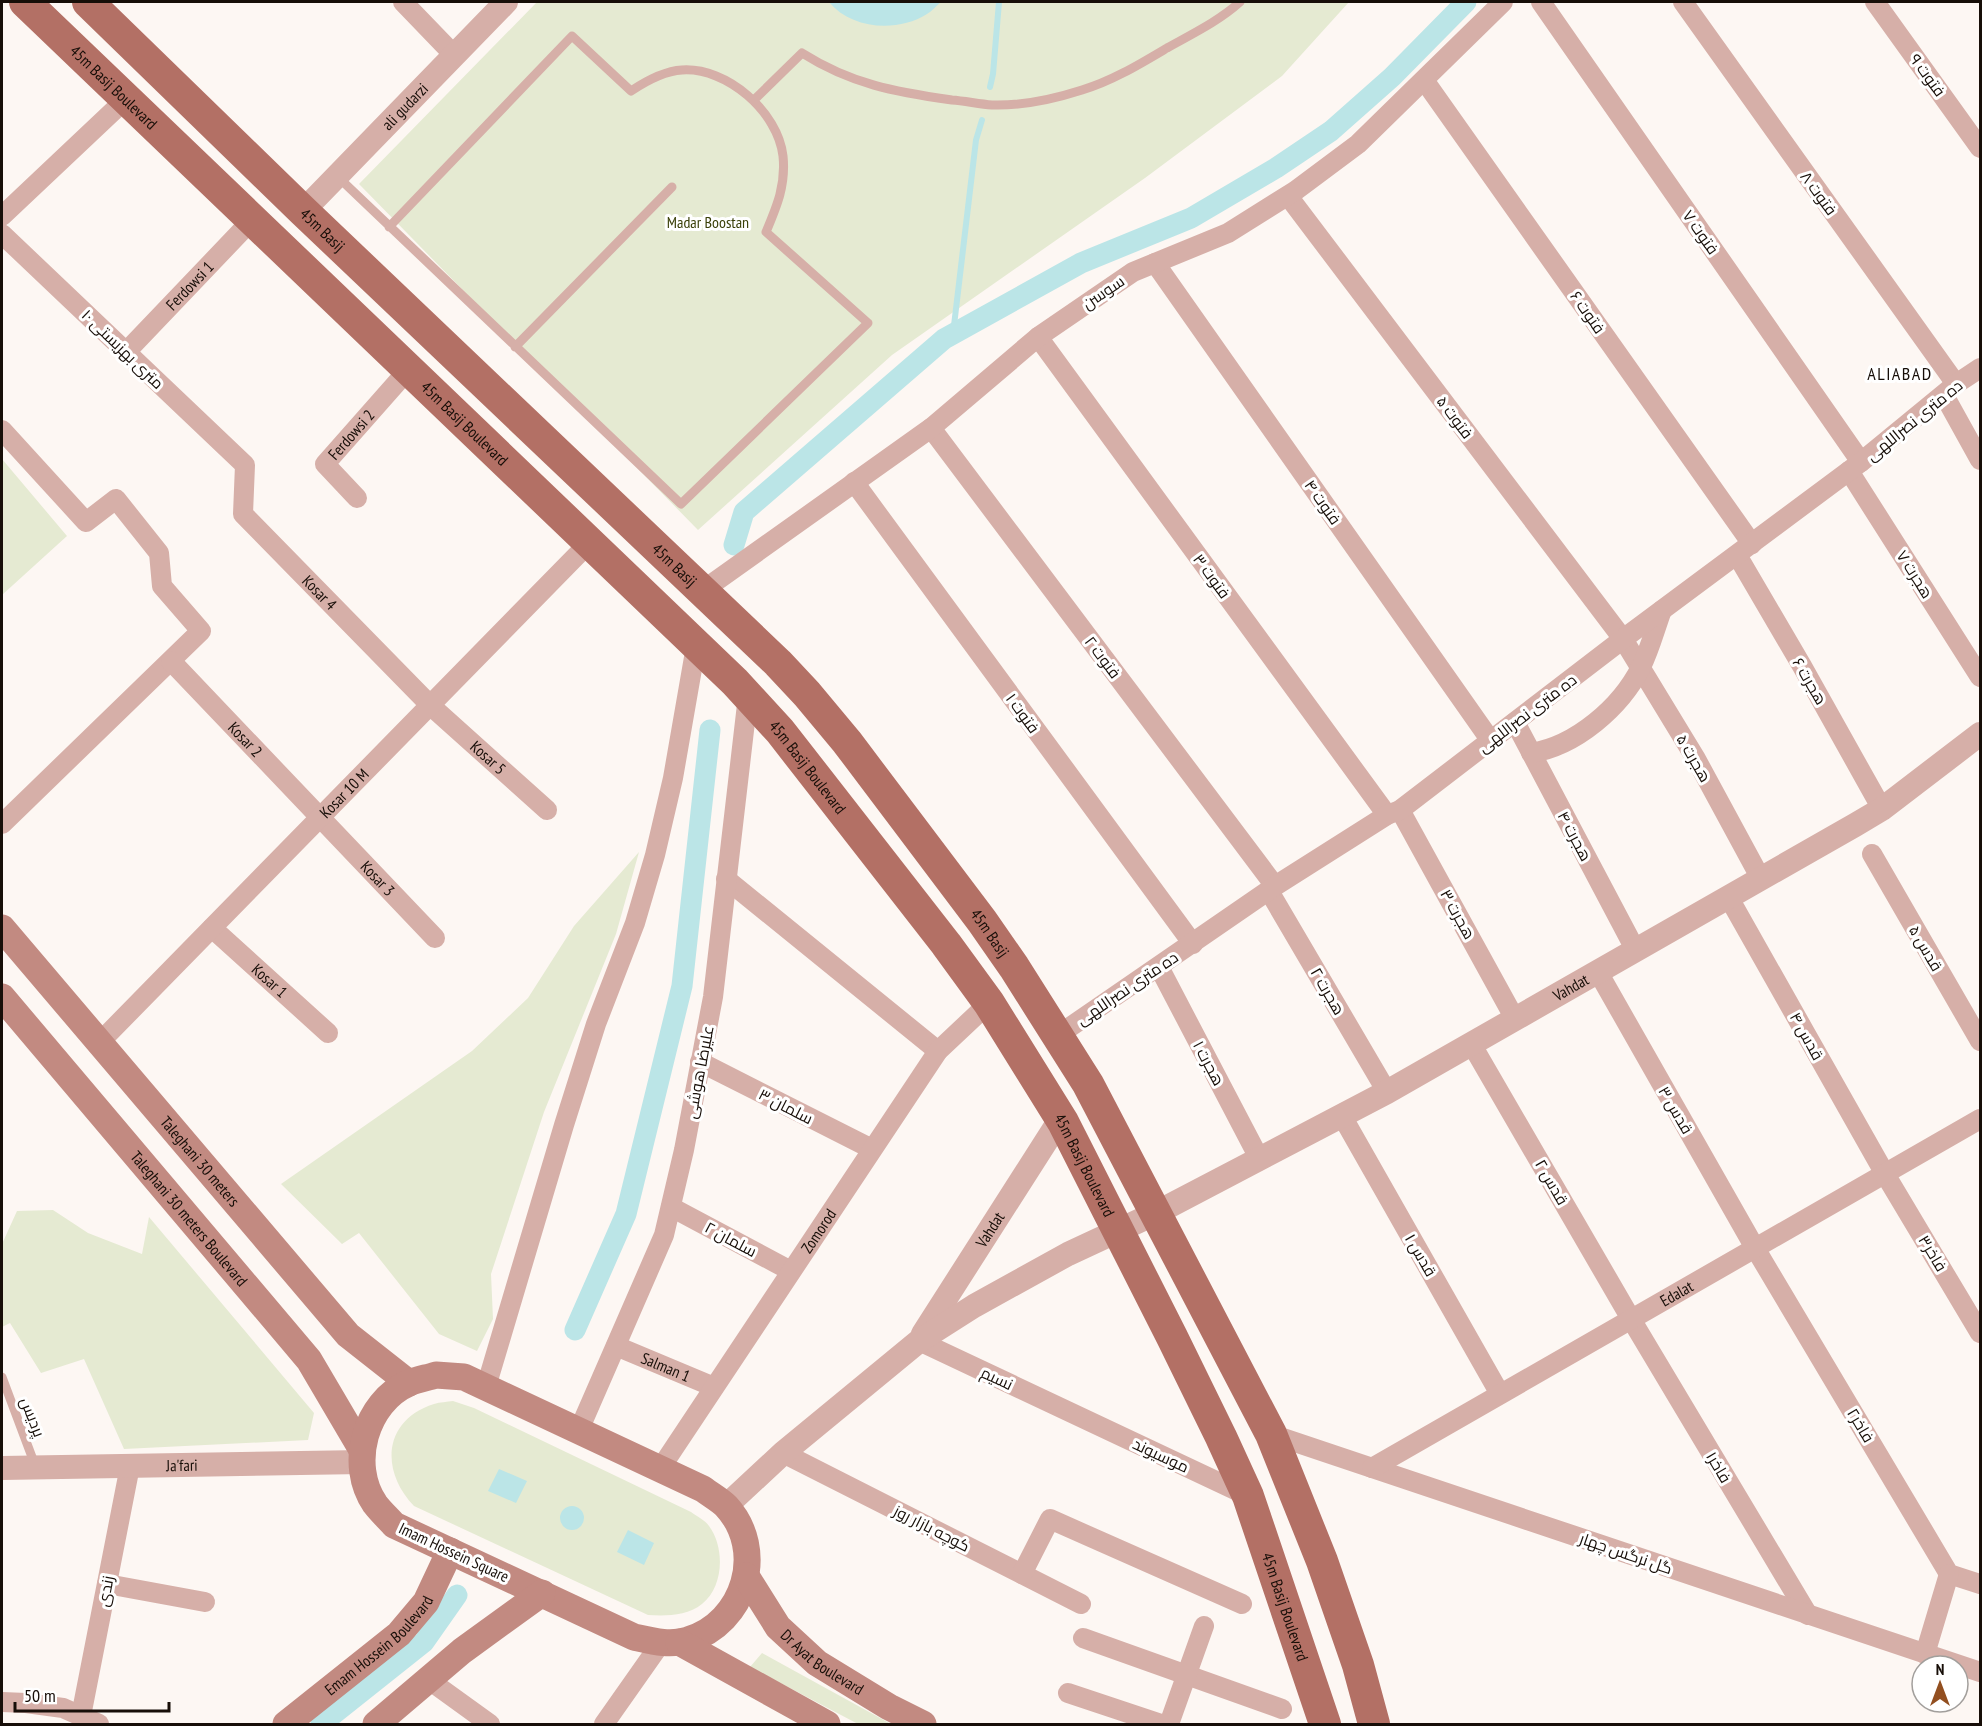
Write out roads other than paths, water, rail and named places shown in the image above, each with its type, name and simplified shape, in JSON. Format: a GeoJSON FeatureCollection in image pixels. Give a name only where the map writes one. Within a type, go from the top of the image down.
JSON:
{"type":"FeatureCollection","features":[{"type":"Feature","properties":{"kind":"main road","name":"45m Basij Boulevard"},"geometry":{"type":"LineString","coordinates":[[25,2],[748,696],[780,731],[946,944],[989,1003],[1060,1118],[1212,1417],[1248,1496],[1325,1725]]}},
{"type":"Feature","properties":{"kind":"main road","name":"45m Basij"},"geometry":{"type":"LineString","coordinates":[[88,2],[303,211],[778,663],[807,694],[848,742],[1014,967],[1093,1093],[1156,1213]]}},
{"type":"Feature","properties":{"kind":"main road"},"geometry":{"type":"LineString","coordinates":[[946,944],[982,921]]}},
{"type":"Feature","properties":{"kind":"main road","name":"Taleghani 30 meters"},"geometry":{"type":"LineString","coordinates":[[2,928],[348,1335],[408,1383]]}},
{"type":"Feature","properties":{"kind":"main road","name":"Taleghani 30 meters Boulevard"},"geometry":{"type":"LineString","coordinates":[[2,997],[309,1360],[362,1456]]}},
{"type":"Feature","properties":{"kind":"main road"},"geometry":{"type":"LineString","coordinates":[[1156,1213],[1271,1434],[1322,1561],[1358,1665],[1374,1725]]}},
{"type":"Feature","properties":{"kind":"main road","name":"Imam Hossein Square"},"geometry":{"type":"LineString","coordinates":[[436,1375],[464,1377],[486,1387],[704,1489],[726,1506],[741,1529],[748,1556],[745,1584],[733,1609],[714,1628],[688,1640],[670,1642],[634,1637],[394,1525],[375,1504],[364,1478],[362,1456],[369,1423],[386,1400],[408,1383],[436,1375]]}},
{"type":"Feature","properties":{"kind":"main road","name":"Emam Hossein Boulevard"},"geometry":{"type":"LineString","coordinates":[[286,1725],[399,1634],[426,1602],[450,1551]]}},
{"type":"Feature","properties":{"kind":"main road","name":"Dr Ayat Boulevard"},"geometry":{"type":"LineString","coordinates":[[746,1576],[778,1627],[818,1663],[922,1725]]}},
{"type":"Feature","properties":{"kind":"main road"},"geometry":{"type":"LineString","coordinates":[[376,1725],[462,1651],[542,1593]]}},
{"type":"Feature","properties":{"kind":"main road"},"geometry":{"type":"LineString","coordinates":[[670,1642],[827,1725]]}},
{"type":"Feature","properties":{"kind":"street"},"geometry":{"type":"LineString","coordinates":[[403,2],[455,56]]}},
{"type":"Feature","properties":{"kind":"street","name":"ali gudarzi"},"geometry":{"type":"LineString","coordinates":[[303,211],[506,2]]}},
{"type":"Feature","properties":{"kind":"street","name":"سوسن"},"geometry":{"type":"LineString","coordinates":[[702,591],[931,428],[1038,337],[1133,272],[1228,233],[1288,196],[1358,144],[1503,2]]}},
{"type":"Feature","properties":{"kind":"street","name":"فتوت ۷"},"geometry":{"type":"LineString","coordinates":[[1541,2],[1855,467]]}},
{"type":"Feature","properties":{"kind":"street","name":"فتوت ۸"},"geometry":{"type":"LineString","coordinates":[[1683,2],[1950,390],[1980,460]]}},
{"type":"Feature","properties":{"kind":"street","name":"فتوت ۹"},"geometry":{"type":"LineString","coordinates":[[1875,2],[1980,148]]}},
{"type":"Feature","properties":{"kind":"street","name":"فتوت ۶"},"geometry":{"type":"LineString","coordinates":[[1424,80],[1745,550]]}},
{"type":"Feature","properties":{"kind":"street"},"geometry":{"type":"LineString","coordinates":[[2,216],[126,99]]}},
{"type":"Feature","properties":{"kind":"street","name":"فتوت ۵"},"geometry":{"type":"LineString","coordinates":[[1288,196],[1623,639]]}},
{"type":"Feature","properties":{"kind":"street","name":"Ferdowsi 1"},"geometry":{"type":"LineString","coordinates":[[126,352],[252,220]]}},
{"type":"Feature","properties":{"kind":"street","name":"۱۰ متری بهزیستی"},"geometry":{"type":"LineString","coordinates":[[2,234],[245,465]]}},
{"type":"Feature","properties":{"kind":"street","name":"فتوت ۴"},"geometry":{"type":"LineString","coordinates":[[1155,263],[1491,741]]}},
{"type":"Feature","properties":{"kind":"street","name":"فتوت ۳"},"geometry":{"type":"LineString","coordinates":[[1038,337],[1393,812]]}},
{"type":"Feature","properties":{"kind":"street","name":"ده متری نصراللهی"},"geometry":{"type":"LineString","coordinates":[[1057,1036],[1272,889],[1393,812],[1855,467],[1980,368]]}},
{"type":"Feature","properties":{"kind":"street","name":"Ferdowsi 2"},"geometry":{"type":"LineString","coordinates":[[357,498],[325,465],[408,370]]}},
{"type":"Feature","properties":{"kind":"street","name":"فتوت ۲"},"geometry":{"type":"LineString","coordinates":[[931,428],[1272,889]]}},
{"type":"Feature","properties":{"kind":"street"},"geometry":{"type":"LineString","coordinates":[[2,430],[86,522],[116,499],[159,554],[162,586],[201,631],[2,824]]}},
{"type":"Feature","properties":{"kind":"street","name":"Kosar 4"},"geometry":{"type":"LineString","coordinates":[[245,465],[243,514],[431,706]]}},
{"type":"Feature","properties":{"kind":"street","name":"هجرت ۷"},"geometry":{"type":"LineString","coordinates":[[1855,467],[1980,677]]}},
{"type":"Feature","properties":{"kind":"street","name":"فتوت ۱"},"geometry":{"type":"LineString","coordinates":[[854,482],[1192,944]]}},
{"type":"Feature","properties":{"kind":"street","name":"Kosar 10 M"},"geometry":{"type":"LineString","coordinates":[[99,1043],[589,543]]}},
{"type":"Feature","properties":{"kind":"street","name":"هجرت ۶"},"geometry":{"type":"LineString","coordinates":[[1745,550],[1802,666],[1882,809]]}},
{"type":"Feature","properties":{"kind":"street"},"geometry":{"type":"LineString","coordinates":[[1531,753],[1544,751],[1573,739],[1605,714],[1640,668],[1662,610]]}},
{"type":"Feature","properties":{"kind":"street","name":"هجرت ۵"},"geometry":{"type":"LineString","coordinates":[[1623,639],[1696,759],[1761,879]]}},
{"type":"Feature","properties":{"kind":"street"},"geometry":{"type":"LineString","coordinates":[[486,1387],[596,1024],[635,923],[655,855],[673,778],[696,646]]}},
{"type":"Feature","properties":{"kind":"street","name":"Kosar 2"},"geometry":{"type":"LineString","coordinates":[[171,661],[321,818]]}},
{"type":"Feature","properties":{"kind":"street","name":"علیرضا هوشی"},"geometry":{"type":"LineString","coordinates":[[579,1431],[664,1235],[713,998],[748,696]]}},
{"type":"Feature","properties":{"kind":"street","name":"Kosar 5"},"geometry":{"type":"LineString","coordinates":[[431,706],[547,810]]}},
{"type":"Feature","properties":{"kind":"street","name":"هجرت ۴"},"geometry":{"type":"LineString","coordinates":[[1515,722],[1635,949]]}},
{"type":"Feature","properties":{"kind":"street","name":"Vahdat"},"geometry":{"type":"LineString","coordinates":[[726,1506],[783,1453],[918,1341],[1024,1277],[1156,1213],[1472,1045],[1635,949],[1882,809],[1978,737]]}},
{"type":"Feature","properties":{"kind":"street","name":"هجرت ۳"},"geometry":{"type":"LineString","coordinates":[[1393,812],[1515,1019]]}},
{"type":"Feature","properties":{"kind":"street","name":"Kosar 3"},"geometry":{"type":"LineString","coordinates":[[321,818],[435,938]]}},
{"type":"Feature","properties":{"kind":"street","name":"قدس ۵"},"geometry":{"type":"LineString","coordinates":[[1872,854],[1980,1041]]}},
{"type":"Feature","properties":{"kind":"street"},"geometry":{"type":"LineString","coordinates":[[726,879],[938,1051]]}},
{"type":"Feature","properties":{"kind":"street","name":"هجرت ۲"},"geometry":{"type":"LineString","coordinates":[[1272,889],[1387,1092]]}},
{"type":"Feature","properties":{"kind":"street","name":"قدس ۴"},"geometry":{"type":"LineString","coordinates":[[1730,897],[1885,1174]]}},
{"type":"Feature","properties":{"kind":"street","name":"Kosar 1"},"geometry":{"type":"LineString","coordinates":[[212,928],[328,1033]]}},
{"type":"Feature","properties":{"kind":"street","name":"هجرت ۱"},"geometry":{"type":"LineString","coordinates":[[1159,967],[1259,1158]]}},
{"type":"Feature","properties":{"kind":"street","name":"قدس ۳"},"geometry":{"type":"LineString","coordinates":[[1598,972],[1755,1248]]}},
{"type":"Feature","properties":{"kind":"street","name":"Zomorod"},"geometry":{"type":"LineString","coordinates":[[660,1469],[938,1051],[989,1003]]}},
{"type":"Feature","properties":{"kind":"street","name":"قدس ۲"},"geometry":{"type":"LineString","coordinates":[[1472,1045],[1631,1319]]}},
{"type":"Feature","properties":{"kind":"street","name":"سلمان ۳"},"geometry":{"type":"LineString","coordinates":[[700,1062],[872,1149]]}},
{"type":"Feature","properties":{"kind":"street","name":"قدس ۱"},"geometry":{"type":"LineString","coordinates":[[1342,1116],[1500,1394]]}},
{"type":"Feature","properties":{"kind":"street","name":"Vahdat"},"geometry":{"type":"LineString","coordinates":[[918,1341],[1060,1118]]}},
{"type":"Feature","properties":{"kind":"street","name":"Edalat"},"geometry":{"type":"LineString","coordinates":[[1372,1468],[1980,1119]]}},
{"type":"Feature","properties":{"kind":"street","name":"فاخر۳"},"geometry":{"type":"LineString","coordinates":[[1885,1174],[1980,1332]]}},
{"type":"Feature","properties":{"kind":"street","name":"سلمان ۲"},"geometry":{"type":"LineString","coordinates":[[670,1207],[791,1271]]}},
{"type":"Feature","properties":{"kind":"street","name":"فاخر۲"},"geometry":{"type":"LineString","coordinates":[[1755,1248],[1949,1574]]}},
{"type":"Feature","properties":{"kind":"street","name":"فاخر۱"},"geometry":{"type":"LineString","coordinates":[[1631,1319],[1808,1615]]}},
{"type":"Feature","properties":{"kind":"street","name":"نسیم"},"geometry":{"type":"LineString","coordinates":[[918,1341],[1075,1414]]}},
{"type":"Feature","properties":{"kind":"street","name":"Salman 1"},"geometry":{"type":"LineString","coordinates":[[616,1346],[714,1387]]}},
{"type":"Feature","properties":{"kind":"street","name":"موسیوند"},"geometry":{"type":"LineString","coordinates":[[1075,1414],[1248,1496]]}},
{"type":"Feature","properties":{"kind":"street","name":"گل نرگس چهار"},"geometry":{"type":"LineString","coordinates":[[1271,1434],[1925,1654]]}},
{"type":"Feature","properties":{"kind":"street","name":"کوچه بازار روز"},"geometry":{"type":"LineString","coordinates":[[783,1453],[1082,1604]]}},
{"type":"Feature","properties":{"kind":"street","name":"Ja'fari"},"geometry":{"type":"LineString","coordinates":[[2,1468],[130,1466],[362,1456]]}},
{"type":"Feature","properties":{"kind":"street","name":"زندی"},"geometry":{"type":"LineString","coordinates":[[81,1716],[130,1466]]}},
{"type":"Feature","properties":{"kind":"street"},"geometry":{"type":"LineString","coordinates":[[1022,1574],[1050,1519],[1242,1604]]}},
{"type":"Feature","properties":{"kind":"street"},"geometry":{"type":"LineString","coordinates":[[1925,1654],[1949,1574],[1980,1584]]}},
{"type":"Feature","properties":{"kind":"street"},"geometry":{"type":"LineString","coordinates":[[107,1584],[205,1602]]}},
{"type":"Feature","properties":{"kind":"street"},"geometry":{"type":"LineString","coordinates":[[1169,1725],[1204,1626]]}},
{"type":"Feature","properties":{"kind":"street"},"geometry":{"type":"LineString","coordinates":[[1083,1638],[1282,1709]]}},
{"type":"Feature","properties":{"kind":"street"},"geometry":{"type":"LineString","coordinates":[[604,1725],[670,1642]]}},
{"type":"Feature","properties":{"kind":"street"},"geometry":{"type":"LineString","coordinates":[[429,1680],[490,1725]]}},
{"type":"Feature","properties":{"kind":"street"},"geometry":{"type":"LineString","coordinates":[[1068,1693],[1161,1725]]}},
{"type":"Feature","properties":{"kind":"street"},"geometry":{"type":"LineString","coordinates":[[2,1702],[63,1708],[99,1725]]}},
{"type":"Feature","properties":{"kind":"lane"},"geometry":{"type":"LineString","coordinates":[[754,100],[802,53],[827,69],[876,87],[993,105],[1037,102],[1083,90],[1122,73],[1198,31],[1240,2]]}},
{"type":"Feature","properties":{"kind":"lane"},"geometry":{"type":"LineString","coordinates":[[338,177],[389,226],[515,347],[681,504],[868,323],[766,232],[783,184],[783,154],[765,113],[754,100],[732,84],[704,72],[682,70],[660,75],[631,91],[572,36],[389,226]]}},
{"type":"Feature","properties":{"kind":"lane"},"geometry":{"type":"LineString","coordinates":[[515,347],[672,187]]}},
{"type":"Feature","properties":{"kind":"lane","name":"پردیس"},"geometry":{"type":"LineString","coordinates":[[2,1377],[37,1468]]}},
{"type":"Feature","properties":{"kind":"water"},"geometry":{"type":"Polygon","coordinates":[[[829,2],[941,2],[929,13],[915,20],[889,26],[862,23],[849,18],[829,2]]]}},
{"type":"Feature","properties":{"kind":"water"},"geometry":{"type":"Polygon","coordinates":[[[499,1469],[527,1481],[516,1503],[488,1491],[499,1469]]]}},
{"type":"Feature","properties":{"kind":"water"},"geometry":{"type":"Polygon","coordinates":[[[572,1506],[580,1510],[584,1518],[580,1526],[572,1530],[564,1526],[560,1518],[564,1510],[572,1506]]]}},
{"type":"Feature","properties":{"kind":"water"},"geometry":{"type":"Polygon","coordinates":[[[628,1530],[654,1543],[644,1565],[617,1552],[628,1530]]]}},
{"type":"Feature","properties":{"kind":"waterway"},"geometry":{"type":"LineString","coordinates":[[990,87],[999,2]]}},
{"type":"Feature","properties":{"kind":"waterway"},"geometry":{"type":"LineString","coordinates":[[734,545],[744,512],[944,339],[1081,263],[1191,218],[1276,168],[1331,131],[1392,77],[1466,2]]}},
{"type":"Feature","properties":{"kind":"waterway"},"geometry":{"type":"LineString","coordinates":[[953,334],[976,140],[982,120]]}},
{"type":"Feature","properties":{"kind":"waterway"},"geometry":{"type":"LineString","coordinates":[[575,1330],[626,1214],[682,986],[710,730]]}},
{"type":"Feature","properties":{"kind":"waterway"},"geometry":{"type":"LineString","coordinates":[[321,1724],[424,1642],[457,1595]]}},
{"type":"Feature","properties":{"kind":"district","name":"ALIABAD"},"geometry":{"type":"Point","coordinates":[1900,373]}},
{"type":"Feature","properties":{"kind":"park label","name":"Madar Boostan"},"geometry":{"type":"Point","coordinates":[708,222]}}]}
